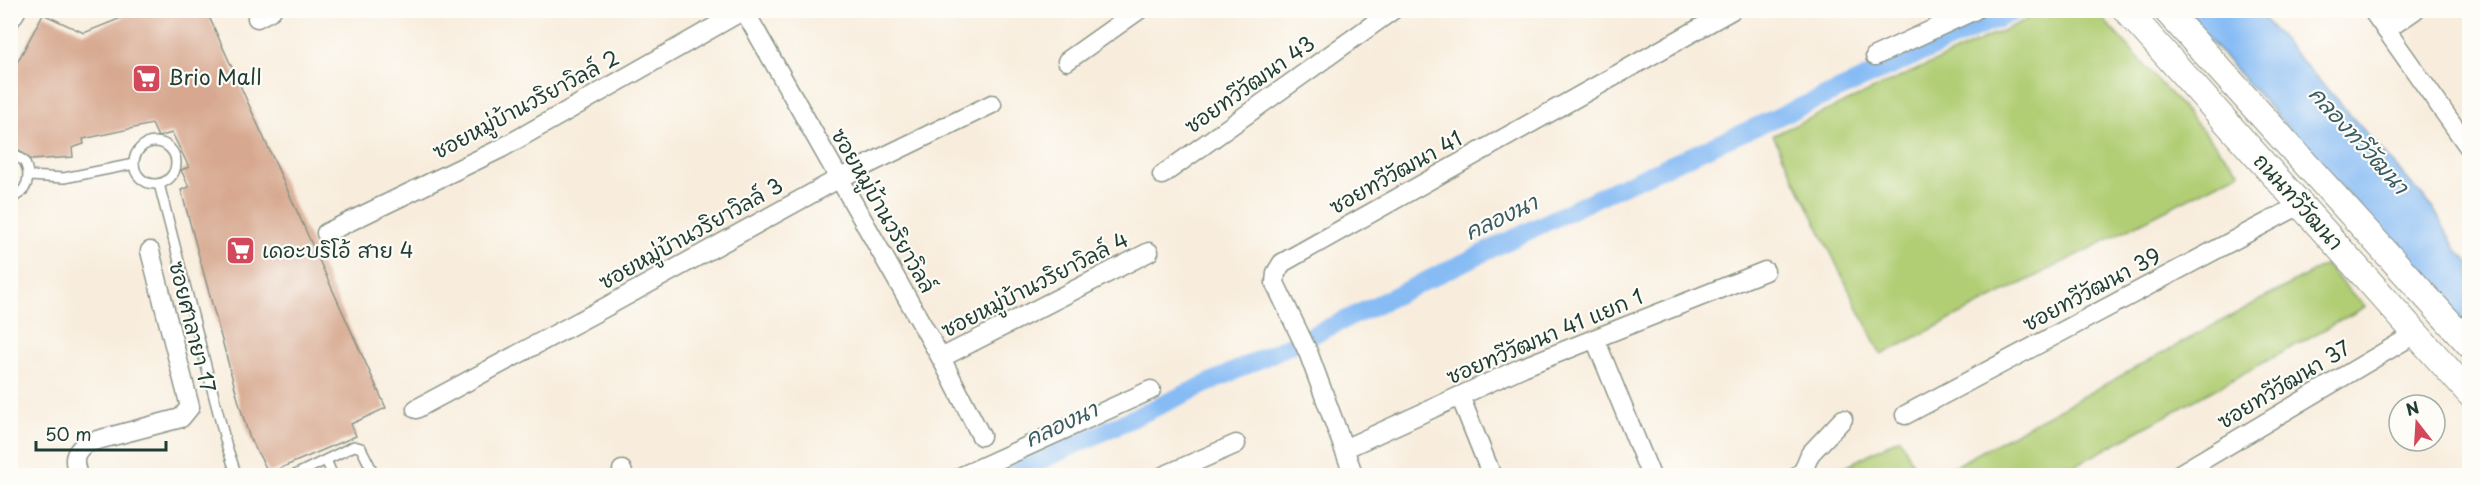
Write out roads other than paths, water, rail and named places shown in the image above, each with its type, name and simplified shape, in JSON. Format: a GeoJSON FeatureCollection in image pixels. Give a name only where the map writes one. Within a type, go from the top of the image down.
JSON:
{"type":"FeatureCollection","features":[{"type":"Feature","properties":{"kind":"main road","name":"ถนนทวีวัฒนา"},"geometry":{"type":"LineString","coordinates":[[2126,10],[2469,394]]}},
{"type":"Feature","properties":{"kind":"main road","name":"ถนนทวีวัฒนา"},"geometry":{"type":"LineString","coordinates":[[2166,10],[2469,345]]}},
{"type":"Feature","properties":{"kind":"street","name":"ซอยหมู่บ้านวริยาวิลล์"},"geometry":{"type":"LineString","coordinates":[[744,10],[941,358],[981,436]]}},
{"type":"Feature","properties":{"kind":"street","name":"ซอยหมู่บ้านวริยาวิลล์ 2"},"geometry":{"type":"LineString","coordinates":[[326,233],[502,148],[744,10]]}},
{"type":"Feature","properties":{"kind":"street"},"geometry":{"type":"LineString","coordinates":[[1067,61],[1139,10]]}},
{"type":"Feature","properties":{"kind":"street","name":"ซอยทวีวัฒนา 43"},"geometry":{"type":"LineString","coordinates":[[1162,175],[1393,10]]}},
{"type":"Feature","properties":{"kind":"street","name":"ซอยทวีวัฒนา 41"},"geometry":{"type":"LineString","coordinates":[[1354,476],[1308,352],[1275,283],[1276,273],[1282,263],[1732,10]]}},
{"type":"Feature","properties":{"kind":"street"},"geometry":{"type":"LineString","coordinates":[[1875,56],[1975,10]]}},
{"type":"Feature","properties":{"kind":"street"},"geometry":{"type":"LineString","coordinates":[[2372,10],[2467,139]]}},
{"type":"Feature","properties":{"kind":"street"},"geometry":{"type":"LineString","coordinates":[[2386,30],[2415,10]]}},
{"type":"Feature","properties":{"kind":"street","name":"ซอยหมู่บ้านวริยาวิลล์ 3"},"geometry":{"type":"LineString","coordinates":[[416,409],[838,178],[992,104]]}},
{"type":"Feature","properties":{"kind":"street","name":"ซอยทวีวัฒนา 39"},"geometry":{"type":"LineString","coordinates":[[1905,415],[2300,206]]}},
{"type":"Feature","properties":{"kind":"street","name":"ซอยศาลายา 17"},"geometry":{"type":"LineString","coordinates":[[78,476],[73,459],[86,443],[181,418],[188,412],[190,406],[150,251]]}},
{"type":"Feature","properties":{"kind":"street","name":"ซอยหมู่บ้านวริยาวิลล์ 4"},"geometry":{"type":"LineString","coordinates":[[941,358],[1149,252]]}},
{"type":"Feature","properties":{"kind":"street","name":"ซอยทวีวัฒนา 41 แยก 1"},"geometry":{"type":"LineString","coordinates":[[1344,449],[1523,367],[1765,271]]}},
{"type":"Feature","properties":{"kind":"street","name":"ซอยทวีวัฒนา 37"},"geometry":{"type":"LineString","coordinates":[[2176,476],[2415,334]]}},
{"type":"Feature","properties":{"kind":"street"},"geometry":{"type":"LineString","coordinates":[[1595,339],[1651,476]]}},
{"type":"Feature","properties":{"kind":"street"},"geometry":{"type":"LineString","coordinates":[[962,476],[1150,390]]}},
{"type":"Feature","properties":{"kind":"street"},"geometry":{"type":"LineString","coordinates":[[1460,396],[1492,476]]}},
{"type":"Feature","properties":{"kind":"street"},"geometry":{"type":"LineString","coordinates":[[1797,476],[1803,471],[1810,454],[1843,419]]}},
{"type":"Feature","properties":{"kind":"street"},"geometry":{"type":"LineString","coordinates":[[1163,476],[1236,444]]}},
{"type":"Feature","properties":{"kind":"lane"},"geometry":{"type":"LineString","coordinates":[[10,29],[22,10]]}},
{"type":"Feature","properties":{"kind":"lane"},"geometry":{"type":"LineString","coordinates":[[155,142],[168,146],[175,157],[171,177],[159,184],[151,184],[139,177],[134,164],[134,157],[142,146],[155,142]]}},
{"type":"Feature","properties":{"kind":"lane"},"geometry":{"type":"LineString","coordinates":[[10,152],[24,161],[29,176],[23,192],[10,198]]}},
{"type":"Feature","properties":{"kind":"lane"},"geometry":{"type":"LineString","coordinates":[[29,176],[64,178],[134,164]]}},
{"type":"Feature","properties":{"kind":"lane"},"geometry":{"type":"LineString","coordinates":[[159,184],[227,447],[237,476]]}},
{"type":"Feature","properties":{"kind":"lane"},"geometry":{"type":"LineString","coordinates":[[293,476],[354,446],[361,448],[375,476]]}},
{"type":"Feature","properties":{"kind":"lane"},"geometry":{"type":"LineString","coordinates":[[326,460],[333,476]]}},
{"type":"Feature","properties":{"kind":"water","name":"คลองทวีวัฒนา"},"geometry":{"type":"Polygon","coordinates":[[[2183,11],[2257,11],[2433,208],[2457,251],[2469,262],[2469,329],[2183,11]]]}},
{"type":"Feature","properties":{"kind":"waterway","name":"คลองนา"},"geometry":{"type":"LineString","coordinates":[[1008,476],[1351,317],[1609,192],[2018,10]]}},
{"type":"Feature","properties":{"kind":"place","name":"Brio Mall"},"geometry":{"type":"Point","coordinates":[147,78]}},
{"type":"Feature","properties":{"kind":"place","name":"เดอะบริโอ้ สาย 4"},"geometry":{"type":"Point","coordinates":[241,251]}}]}
